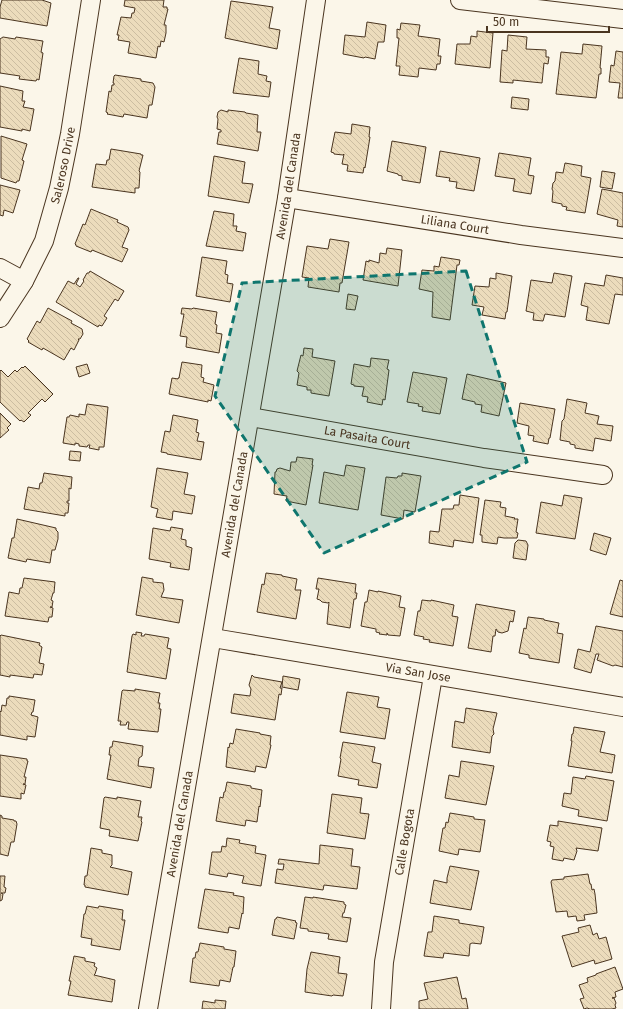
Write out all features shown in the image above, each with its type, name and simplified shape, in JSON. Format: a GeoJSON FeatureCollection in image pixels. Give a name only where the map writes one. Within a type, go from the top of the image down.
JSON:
{"type":"FeatureCollection","features":[{"type":"Feature","properties":{"kind":"street","name":"Saleroso Drive"},"geometry":{"type":"LineString","coordinates":[[0,318],[24,281],[44,241],[59,188],[70,134],[91,0]]}},
{"type":"Feature","properties":{"kind":"street","name":"Avenida del Canada"},"geometry":{"type":"LineString","coordinates":[[148,1009],[213,638],[287,198],[316,0]]}},
{"type":"Feature","properties":{"kind":"street"},"geometry":{"type":"LineString","coordinates":[[460,0],[623,19]]}},
{"type":"Feature","properties":{"kind":"street","name":"Liliana Court"},"geometry":{"type":"LineString","coordinates":[[287,198],[521,235],[623,248]]}},
{"type":"Feature","properties":{"kind":"street"},"geometry":{"type":"LineString","coordinates":[[0,268],[24,281]]}},
{"type":"Feature","properties":{"kind":"street","name":"La Pasaita Court"},"geometry":{"type":"LineString","coordinates":[[250,417],[484,458],[603,475]]}},
{"type":"Feature","properties":{"kind":"street","name":"Via San Jose"},"geometry":{"type":"LineString","coordinates":[[213,638],[623,707]]}},
{"type":"Feature","properties":{"kind":"street","name":"Calle Bogota"},"geometry":{"type":"LineString","coordinates":[[381,1009],[384,962],[433,676]]}},
{"type":"Feature","properties":{"kind":"highlighted area"},"geometry":{"type":"Polygon","coordinates":[[[466,271],[527,462],[324,553],[215,396],[242,283],[466,271]]]}},
{"type":"Feature","properties":{"kind":"building"},"geometry":{"type":"Polygon","coordinates":[[[2,0],[42,0],[51,3],[47,26],[0,18],[0,7],[2,0]]]}},
{"type":"Feature","properties":{"kind":"building"},"geometry":{"type":"Polygon","coordinates":[[[125,0],[164,0],[163,7],[167,7],[168,9],[164,25],[166,25],[166,33],[164,42],[161,41],[160,47],[158,46],[156,58],[128,53],[130,42],[118,40],[119,35],[117,35],[121,17],[131,18],[135,8],[124,6],[125,0]]]}},
{"type":"Feature","properties":{"kind":"building"},"geometry":{"type":"Polygon","coordinates":[[[231,1],[273,7],[269,28],[280,30],[277,49],[225,38],[231,1]]]}},
{"type":"Feature","properties":{"kind":"building"},"geometry":{"type":"Polygon","coordinates":[[[367,22],[386,25],[384,42],[378,42],[375,59],[343,54],[345,35],[365,37],[367,22]]]}},
{"type":"Feature","properties":{"kind":"building"},"geometry":{"type":"Polygon","coordinates":[[[401,23],[420,25],[418,36],[440,39],[438,56],[441,56],[440,64],[437,64],[436,70],[419,68],[418,77],[399,75],[400,66],[396,66],[399,38],[397,38],[397,29],[400,30],[401,23]]]}},
{"type":"Feature","properties":{"kind":"building"},"geometry":{"type":"Polygon","coordinates":[[[477,31],[493,33],[490,68],[455,64],[457,44],[470,44],[471,36],[477,37],[477,31]]]}},
{"type":"Feature","properties":{"kind":"building"},"geometry":{"type":"Polygon","coordinates":[[[508,35],[527,37],[526,49],[546,50],[546,57],[549,57],[548,64],[544,63],[542,83],[513,80],[513,83],[500,82],[502,50],[507,51],[508,35]]]}},
{"type":"Feature","properties":{"kind":"building"},"geometry":{"type":"Polygon","coordinates":[[[3,37],[15,39],[16,37],[43,41],[41,52],[43,53],[39,80],[19,79],[20,76],[0,73],[0,39],[3,37]]]}},
{"type":"Feature","properties":{"kind":"building"},"geometry":{"type":"Polygon","coordinates":[[[583,44],[602,46],[600,68],[601,74],[599,74],[596,98],[556,94],[561,52],[582,54],[583,44]]]}},
{"type":"Feature","properties":{"kind":"building"},"geometry":{"type":"Polygon","coordinates":[[[616,51],[623,52],[623,98],[618,98],[620,83],[609,82],[611,65],[614,66],[616,51]]]}},
{"type":"Feature","properties":{"kind":"building"},"geometry":{"type":"Polygon","coordinates":[[[239,58],[259,61],[258,74],[267,76],[266,81],[271,82],[269,97],[233,93],[239,58]]]}},
{"type":"Feature","properties":{"kind":"building"},"geometry":{"type":"Polygon","coordinates":[[[115,75],[141,79],[141,81],[153,83],[155,87],[152,105],[149,105],[147,118],[124,114],[123,117],[107,114],[109,91],[111,92],[112,85],[114,85],[115,75]]]}},
{"type":"Feature","properties":{"kind":"building"},"geometry":{"type":"Polygon","coordinates":[[[0,86],[23,91],[22,101],[25,101],[23,107],[34,109],[30,131],[0,127],[0,86]]]}},
{"type":"Feature","properties":{"kind":"building"},"geometry":{"type":"Polygon","coordinates":[[[512,97],[529,99],[528,110],[511,108],[512,97]]]}},
{"type":"Feature","properties":{"kind":"building"},"geometry":{"type":"Polygon","coordinates":[[[221,110],[228,112],[228,110],[245,112],[258,115],[257,132],[261,132],[258,151],[217,144],[219,132],[221,132],[221,130],[217,129],[217,117],[218,112],[221,110]]]}},
{"type":"Feature","properties":{"kind":"building"},"geometry":{"type":"Polygon","coordinates":[[[352,124],[370,127],[370,137],[363,173],[347,171],[348,165],[342,164],[344,154],[334,154],[331,152],[335,132],[351,134],[352,124]]]}},
{"type":"Feature","properties":{"kind":"building"},"geometry":{"type":"Polygon","coordinates":[[[1,136],[27,144],[22,160],[24,161],[19,181],[16,183],[1,178],[1,136]]]}},
{"type":"Feature","properties":{"kind":"building"},"geometry":{"type":"Polygon","coordinates":[[[392,141],[426,147],[420,183],[402,180],[402,176],[387,171],[392,141]]]}},
{"type":"Feature","properties":{"kind":"building"},"geometry":{"type":"Polygon","coordinates":[[[111,149],[143,155],[139,171],[139,188],[135,188],[135,193],[92,187],[96,164],[106,165],[107,160],[109,160],[111,149]]]}},
{"type":"Feature","properties":{"kind":"building"},"geometry":{"type":"Polygon","coordinates":[[[440,151],[480,158],[474,191],[456,188],[457,182],[449,181],[450,178],[436,176],[440,151]]]}},
{"type":"Feature","properties":{"kind":"building"},"geometry":{"type":"Polygon","coordinates":[[[499,153],[531,158],[528,175],[534,176],[531,194],[513,191],[515,179],[495,176],[499,153]]]}},
{"type":"Feature","properties":{"kind":"building"},"geometry":{"type":"Polygon","coordinates":[[[214,156],[245,162],[242,183],[253,184],[249,203],[208,196],[214,156]]]}},
{"type":"Feature","properties":{"kind":"building"},"geometry":{"type":"Polygon","coordinates":[[[565,163],[582,166],[581,176],[591,178],[585,213],[566,210],[567,207],[562,206],[562,204],[552,202],[552,189],[556,172],[563,173],[565,163]]]}},
{"type":"Feature","properties":{"kind":"building"},"geometry":{"type":"Polygon","coordinates":[[[602,171],[615,173],[612,189],[600,187],[602,171]]]}},
{"type":"Feature","properties":{"kind":"building"},"geometry":{"type":"Polygon","coordinates":[[[0,185],[20,190],[13,213],[4,210],[3,216],[0,215],[0,185]]]}},
{"type":"Feature","properties":{"kind":"building"},"geometry":{"type":"Polygon","coordinates":[[[602,189],[623,193],[623,227],[617,226],[618,220],[597,214],[602,189]]]}},
{"type":"Feature","properties":{"kind":"building"},"geometry":{"type":"Polygon","coordinates":[[[91,209],[118,220],[117,222],[128,227],[129,230],[122,247],[128,249],[122,262],[92,250],[91,252],[76,246],[75,244],[83,224],[85,225],[91,209]]]}},
{"type":"Feature","properties":{"kind":"building"},"geometry":{"type":"Polygon","coordinates":[[[214,211],[234,214],[233,226],[237,226],[236,231],[246,233],[243,251],[206,246],[214,211]]]}},
{"type":"Feature","properties":{"kind":"building"},"geometry":{"type":"Polygon","coordinates":[[[330,239],[349,242],[339,292],[308,287],[309,278],[302,277],[307,246],[328,249],[330,239]]]}},
{"type":"Feature","properties":{"kind":"building"},"geometry":{"type":"Polygon","coordinates":[[[387,248],[402,250],[398,286],[363,280],[366,261],[369,262],[369,260],[379,263],[380,253],[386,254],[387,248]]]}},
{"type":"Feature","properties":{"kind":"building"},"geometry":{"type":"Polygon","coordinates":[[[202,257],[227,261],[225,274],[228,275],[227,283],[233,284],[230,302],[196,296],[202,257]]]}},
{"type":"Feature","properties":{"kind":"building"},"geometry":{"type":"Polygon","coordinates":[[[441,257],[460,260],[459,265],[457,265],[450,320],[432,317],[433,292],[419,289],[422,270],[434,271],[434,266],[439,267],[441,257]]]}},
{"type":"Feature","properties":{"kind":"building"},"geometry":{"type":"Polygon","coordinates":[[[90,271],[124,291],[118,301],[115,299],[104,316],[107,318],[102,326],[99,325],[98,327],[56,302],[68,281],[74,284],[79,278],[76,284],[80,287],[87,273],[90,271]]]}},
{"type":"Feature","properties":{"kind":"building"},"geometry":{"type":"Polygon","coordinates":[[[496,273],[512,276],[505,319],[482,315],[484,307],[472,305],[475,286],[489,287],[490,278],[496,279],[496,273]]]}},
{"type":"Feature","properties":{"kind":"building"},"geometry":{"type":"Polygon","coordinates":[[[554,273],[572,276],[565,317],[545,314],[543,321],[533,320],[534,313],[526,311],[531,280],[552,283],[554,273]]]}},
{"type":"Feature","properties":{"kind":"building"},"geometry":{"type":"Polygon","coordinates":[[[606,275],[623,278],[623,295],[615,294],[609,324],[586,320],[588,307],[581,305],[585,283],[604,286],[606,275]]]}},
{"type":"Feature","properties":{"kind":"building"},"geometry":{"type":"Polygon","coordinates":[[[348,294],[358,296],[355,310],[346,309],[348,294]]]}},
{"type":"Feature","properties":{"kind":"building"},"geometry":{"type":"Polygon","coordinates":[[[48,308],[72,321],[71,323],[82,329],[83,334],[80,339],[78,339],[79,340],[74,350],[71,348],[64,360],[43,348],[42,350],[28,342],[29,341],[27,339],[37,321],[40,323],[48,308]]]}},
{"type":"Feature","properties":{"kind":"building"},"geometry":{"type":"Polygon","coordinates":[[[182,308],[193,308],[217,312],[215,324],[217,325],[216,333],[222,334],[219,353],[186,347],[187,337],[180,336],[184,314],[181,314],[182,308]]]}},
{"type":"Feature","properties":{"kind":"building"},"geometry":{"type":"Polygon","coordinates":[[[304,348],[313,349],[312,357],[335,361],[329,396],[311,393],[311,390],[307,390],[307,387],[297,385],[299,373],[297,371],[301,355],[303,356],[304,348]]]}},
{"type":"Feature","properties":{"kind":"building"},"geometry":{"type":"Polygon","coordinates":[[[371,358],[389,360],[385,400],[383,399],[382,405],[367,402],[368,397],[362,396],[364,387],[354,386],[351,384],[354,364],[370,367],[371,358]]]}},
{"type":"Feature","properties":{"kind":"building"},"geometry":{"type":"Polygon","coordinates":[[[182,362],[202,365],[201,377],[204,378],[203,382],[214,385],[211,401],[208,400],[208,402],[169,394],[172,378],[179,378],[182,362]]]}},
{"type":"Feature","properties":{"kind":"building"},"geometry":{"type":"Polygon","coordinates":[[[87,364],[90,373],[79,377],[76,367],[87,364]]]}},
{"type":"Feature","properties":{"kind":"building"},"geometry":{"type":"Polygon","coordinates":[[[25,366],[53,394],[45,402],[42,399],[28,413],[31,415],[24,422],[21,420],[20,421],[0,402],[0,371],[1,370],[8,377],[15,370],[17,372],[25,366]]]}},
{"type":"Feature","properties":{"kind":"building"},"geometry":{"type":"Polygon","coordinates":[[[413,372],[447,378],[440,414],[422,411],[423,407],[418,406],[419,404],[407,402],[413,372]]]}},
{"type":"Feature","properties":{"kind":"building"},"geometry":{"type":"Polygon","coordinates":[[[467,374],[506,383],[499,416],[481,412],[482,405],[462,399],[467,374]]]}},
{"type":"Feature","properties":{"kind":"building"},"geometry":{"type":"Polygon","coordinates":[[[567,399],[587,403],[585,413],[599,416],[597,424],[613,426],[611,441],[595,438],[593,451],[575,448],[575,445],[570,444],[570,442],[560,440],[562,421],[564,419],[567,399]]]}},
{"type":"Feature","properties":{"kind":"building"},"geometry":{"type":"Polygon","coordinates":[[[520,403],[555,409],[548,444],[533,441],[534,436],[528,435],[529,426],[517,423],[520,403]]]}},
{"type":"Feature","properties":{"kind":"building"},"geometry":{"type":"Polygon","coordinates":[[[87,404],[108,407],[104,447],[99,447],[99,450],[89,448],[90,445],[87,447],[79,446],[79,444],[75,443],[75,445],[63,443],[67,417],[70,415],[79,417],[79,414],[85,415],[87,404]]]}},
{"type":"Feature","properties":{"kind":"building"},"geometry":{"type":"Polygon","coordinates":[[[0,413],[11,424],[7,428],[9,430],[0,438],[0,413]]]}},
{"type":"Feature","properties":{"kind":"building"},"geometry":{"type":"Polygon","coordinates":[[[173,415],[198,420],[196,432],[199,433],[197,441],[204,442],[201,460],[161,452],[165,431],[170,432],[173,415]]]}},
{"type":"Feature","properties":{"kind":"building"},"geometry":{"type":"Polygon","coordinates":[[[70,451],[81,452],[80,461],[69,460],[70,451]]]}},
{"type":"Feature","properties":{"kind":"building"},"geometry":{"type":"Polygon","coordinates":[[[297,457],[313,459],[306,505],[286,501],[287,496],[274,494],[275,472],[280,468],[290,471],[291,462],[296,462],[297,457]]]}},
{"type":"Feature","properties":{"kind":"building"},"geometry":{"type":"Polygon","coordinates":[[[346,465],[365,468],[358,510],[319,503],[324,472],[344,476],[346,465]]]}},
{"type":"Feature","properties":{"kind":"building"},"geometry":{"type":"Polygon","coordinates":[[[157,468],[188,473],[184,494],[195,496],[192,514],[173,511],[172,520],[156,517],[158,509],[151,507],[157,468]]]}},
{"type":"Feature","properties":{"kind":"building"},"geometry":{"type":"Polygon","coordinates":[[[44,473],[72,477],[71,489],[69,488],[69,501],[67,501],[67,503],[69,503],[68,513],[65,513],[65,516],[24,509],[28,487],[39,489],[44,473]]]}},
{"type":"Feature","properties":{"kind":"building"},"geometry":{"type":"Polygon","coordinates":[[[402,473],[421,476],[415,512],[404,510],[403,519],[381,515],[386,477],[397,478],[398,476],[402,476],[402,473]]]}},
{"type":"Feature","properties":{"kind":"building"},"geometry":{"type":"Polygon","coordinates":[[[460,495],[479,498],[473,543],[454,540],[453,547],[429,543],[430,531],[439,532],[442,509],[453,509],[454,505],[459,505],[460,495]]]}},
{"type":"Feature","properties":{"kind":"building"},"geometry":{"type":"Polygon","coordinates":[[[564,495],[582,498],[575,539],[536,533],[541,502],[562,506],[564,495]]]}},
{"type":"Feature","properties":{"kind":"building"},"geometry":{"type":"Polygon","coordinates":[[[485,500],[501,502],[500,507],[506,508],[505,516],[518,519],[516,532],[518,533],[517,538],[498,537],[497,544],[482,542],[482,535],[480,535],[485,500]]]}},
{"type":"Feature","properties":{"kind":"building"},"geometry":{"type":"Polygon","coordinates":[[[17,519],[56,528],[58,532],[58,539],[55,550],[52,550],[50,563],[27,559],[26,562],[8,558],[12,538],[14,538],[17,519]]]}},
{"type":"Feature","properties":{"kind":"building"},"geometry":{"type":"Polygon","coordinates":[[[171,527],[183,529],[181,539],[186,540],[186,546],[192,548],[189,570],[170,567],[171,563],[149,559],[153,528],[170,531],[171,527]]]}},
{"type":"Feature","properties":{"kind":"building"},"geometry":{"type":"Polygon","coordinates":[[[594,533],[611,538],[606,555],[590,550],[594,533]]]}},
{"type":"Feature","properties":{"kind":"building"},"geometry":{"type":"Polygon","coordinates":[[[518,540],[526,541],[528,545],[526,560],[513,558],[515,543],[518,540]]]}},
{"type":"Feature","properties":{"kind":"building"},"geometry":{"type":"Polygon","coordinates":[[[266,573],[297,579],[295,590],[301,590],[296,619],[257,612],[262,584],[264,585],[266,573]]]}},
{"type":"Feature","properties":{"kind":"building"},"geometry":{"type":"Polygon","coordinates":[[[142,577],[153,579],[153,582],[163,583],[164,590],[161,597],[183,600],[179,623],[136,615],[142,577]]]}},
{"type":"Feature","properties":{"kind":"building"},"geometry":{"type":"Polygon","coordinates":[[[24,578],[55,582],[54,593],[51,600],[53,601],[52,607],[50,607],[53,608],[52,617],[49,617],[48,622],[5,616],[9,592],[19,594],[24,578]]]}},
{"type":"Feature","properties":{"kind":"building"},"geometry":{"type":"Polygon","coordinates":[[[318,578],[356,584],[355,593],[357,593],[356,599],[354,599],[350,628],[327,624],[329,602],[322,602],[317,599],[319,589],[316,589],[318,578]]]}},
{"type":"Feature","properties":{"kind":"building"},"geometry":{"type":"Polygon","coordinates":[[[620,580],[623,581],[623,617],[610,614],[620,580]]]}},
{"type":"Feature","properties":{"kind":"building"},"geometry":{"type":"Polygon","coordinates":[[[369,590],[401,596],[399,607],[405,608],[400,636],[388,635],[387,633],[387,635],[379,634],[380,633],[376,632],[376,629],[361,626],[365,602],[367,602],[369,590]]]}},
{"type":"Feature","properties":{"kind":"building"},"geometry":{"type":"Polygon","coordinates":[[[422,600],[431,600],[454,605],[452,616],[458,617],[453,646],[429,642],[430,640],[423,639],[424,637],[414,635],[418,611],[420,611],[422,600]]]}},
{"type":"Feature","properties":{"kind":"building"},"geometry":{"type":"Polygon","coordinates":[[[476,604],[515,611],[513,622],[510,621],[508,631],[502,633],[498,632],[496,629],[495,636],[493,636],[491,652],[468,648],[476,604]]]}},
{"type":"Feature","properties":{"kind":"building"},"geometry":{"type":"Polygon","coordinates":[[[528,617],[559,623],[557,633],[563,634],[559,663],[529,658],[529,655],[519,653],[524,628],[526,629],[528,617]]]}},
{"type":"Feature","properties":{"kind":"building"},"geometry":{"type":"Polygon","coordinates":[[[596,626],[623,631],[623,667],[613,666],[597,660],[599,654],[596,654],[591,673],[574,668],[578,649],[590,652],[596,626]]]}},
{"type":"Feature","properties":{"kind":"building"},"geometry":{"type":"Polygon","coordinates":[[[136,632],[142,633],[141,636],[144,636],[145,634],[169,638],[167,648],[171,649],[166,679],[127,672],[132,636],[133,634],[136,635],[136,632]]]}},
{"type":"Feature","properties":{"kind":"building"},"geometry":{"type":"Polygon","coordinates":[[[1,635],[40,643],[39,645],[42,647],[39,663],[44,664],[42,675],[34,674],[33,678],[0,675],[1,635]]]}},
{"type":"Feature","properties":{"kind":"building"},"geometry":{"type":"Polygon","coordinates":[[[252,675],[254,677],[282,682],[280,688],[282,688],[281,695],[279,694],[275,720],[231,713],[234,694],[250,696],[251,689],[249,685],[252,675]]]}},
{"type":"Feature","properties":{"kind":"building"},"geometry":{"type":"Polygon","coordinates":[[[283,676],[300,679],[298,690],[282,687],[283,676]]]}},
{"type":"Feature","properties":{"kind":"building"},"geometry":{"type":"Polygon","coordinates":[[[135,689],[160,693],[158,703],[160,703],[159,709],[161,709],[158,732],[128,729],[129,722],[127,722],[126,725],[120,725],[121,721],[118,721],[122,691],[135,691],[135,689]]]}},
{"type":"Feature","properties":{"kind":"building"},"geometry":{"type":"Polygon","coordinates":[[[347,692],[379,697],[377,707],[390,709],[385,739],[340,732],[347,692]]]}},
{"type":"Feature","properties":{"kind":"building"},"geometry":{"type":"Polygon","coordinates":[[[9,696],[35,700],[31,715],[38,717],[35,737],[27,736],[27,740],[0,735],[0,711],[1,712],[2,705],[6,706],[7,698],[9,698],[9,696]]]}},
{"type":"Feature","properties":{"kind":"building"},"geometry":{"type":"Polygon","coordinates":[[[466,708],[497,713],[490,753],[452,747],[455,721],[464,723],[466,708]]]}},
{"type":"Feature","properties":{"kind":"building"},"geometry":{"type":"Polygon","coordinates":[[[574,727],[605,732],[600,752],[615,755],[612,773],[568,766],[574,727]]]}},
{"type":"Feature","properties":{"kind":"building"},"geometry":{"type":"Polygon","coordinates":[[[236,729],[271,736],[271,745],[266,768],[256,766],[255,772],[226,767],[228,747],[229,748],[230,743],[233,744],[236,729]]]}},
{"type":"Feature","properties":{"kind":"building"},"geometry":{"type":"Polygon","coordinates":[[[113,741],[143,746],[142,756],[139,758],[138,766],[154,768],[151,788],[107,779],[111,755],[109,755],[110,747],[112,747],[113,741]]]}},
{"type":"Feature","properties":{"kind":"building"},"geometry":{"type":"Polygon","coordinates":[[[343,742],[375,747],[372,762],[381,764],[377,788],[358,785],[359,780],[338,776],[343,742]]]}},
{"type":"Feature","properties":{"kind":"building"},"geometry":{"type":"Polygon","coordinates":[[[0,755],[27,759],[28,761],[24,777],[26,777],[25,784],[23,784],[26,785],[24,794],[21,793],[21,799],[0,796],[0,755]]]}},
{"type":"Feature","properties":{"kind":"building"},"geometry":{"type":"Polygon","coordinates":[[[461,761],[494,766],[486,805],[445,798],[449,775],[459,777],[461,761]]]}},
{"type":"Feature","properties":{"kind":"building"},"geometry":{"type":"Polygon","coordinates":[[[586,776],[614,781],[607,821],[578,816],[579,810],[562,806],[564,793],[571,794],[573,777],[585,779],[586,776]]]}},
{"type":"Feature","properties":{"kind":"building"},"geometry":{"type":"Polygon","coordinates":[[[227,782],[251,786],[251,788],[262,790],[257,822],[246,820],[245,826],[216,821],[220,797],[223,798],[227,782]]]}},
{"type":"Feature","properties":{"kind":"building"},"geometry":{"type":"Polygon","coordinates":[[[332,794],[362,798],[360,813],[369,814],[365,839],[327,833],[332,794]]]}},
{"type":"Feature","properties":{"kind":"building"},"geometry":{"type":"Polygon","coordinates":[[[105,797],[117,799],[117,797],[141,801],[138,817],[142,817],[142,822],[138,841],[109,836],[110,830],[100,828],[105,797]]]}},
{"type":"Feature","properties":{"kind":"building"},"geometry":{"type":"Polygon","coordinates":[[[450,813],[485,820],[480,852],[459,849],[458,855],[439,851],[443,828],[445,828],[446,822],[448,823],[450,813]]]}},
{"type":"Feature","properties":{"kind":"building"},"geometry":{"type":"Polygon","coordinates":[[[0,815],[2,818],[16,821],[17,824],[14,842],[11,842],[8,856],[0,854],[0,815]]]}},
{"type":"Feature","properties":{"kind":"building"},"geometry":{"type":"Polygon","coordinates":[[[558,821],[602,828],[598,851],[576,848],[577,851],[574,860],[564,858],[563,861],[552,859],[554,847],[550,846],[551,842],[547,841],[550,825],[558,826],[558,821]]]}},
{"type":"Feature","properties":{"kind":"building"},"geometry":{"type":"Polygon","coordinates":[[[227,838],[240,840],[239,843],[256,846],[255,853],[266,855],[261,886],[242,883],[244,876],[228,873],[227,877],[209,874],[212,852],[221,852],[222,846],[226,847],[227,838]]]}},
{"type":"Feature","properties":{"kind":"building"},"geometry":{"type":"Polygon","coordinates":[[[320,845],[353,849],[351,866],[360,867],[357,889],[324,885],[323,890],[275,883],[277,869],[283,870],[284,864],[278,864],[279,859],[319,864],[320,845]]]}},
{"type":"Feature","properties":{"kind":"building"},"geometry":{"type":"Polygon","coordinates":[[[91,848],[102,850],[102,853],[112,855],[112,865],[110,867],[132,872],[128,895],[85,887],[85,876],[87,876],[91,848]]]}},
{"type":"Feature","properties":{"kind":"building"},"geometry":{"type":"Polygon","coordinates":[[[450,866],[479,871],[471,910],[430,903],[434,880],[447,883],[450,866]]]}},
{"type":"Feature","properties":{"kind":"building"},"geometry":{"type":"Polygon","coordinates":[[[588,874],[592,890],[594,889],[597,913],[584,915],[585,920],[577,921],[576,916],[568,917],[567,911],[556,912],[551,882],[552,880],[588,874]]]}},
{"type":"Feature","properties":{"kind":"building"},"geometry":{"type":"Polygon","coordinates":[[[0,876],[5,876],[4,887],[6,888],[5,893],[1,893],[3,894],[2,900],[0,901],[0,876]]]}},
{"type":"Feature","properties":{"kind":"building"},"geometry":{"type":"Polygon","coordinates":[[[205,889],[234,893],[233,895],[244,897],[243,914],[242,913],[239,929],[229,927],[228,933],[198,928],[205,889]]]}},
{"type":"Feature","properties":{"kind":"building"},"geometry":{"type":"Polygon","coordinates":[[[305,897],[344,902],[346,905],[342,917],[351,918],[347,942],[328,939],[329,934],[308,931],[308,929],[300,928],[305,897]]]}},
{"type":"Feature","properties":{"kind":"building"},"geometry":{"type":"Polygon","coordinates":[[[87,906],[98,908],[99,906],[123,910],[122,920],[125,920],[120,950],[91,945],[92,939],[81,937],[84,914],[87,906]]]}},
{"type":"Feature","properties":{"kind":"building"},"geometry":{"type":"Polygon","coordinates":[[[434,916],[459,920],[459,923],[484,927],[481,944],[470,944],[469,956],[444,953],[443,958],[424,956],[428,932],[432,932],[434,916]]]}},
{"type":"Feature","properties":{"kind":"building"},"geometry":{"type":"Polygon","coordinates":[[[277,917],[296,921],[295,922],[297,923],[294,939],[272,935],[275,919],[277,917]]]}},
{"type":"Feature","properties":{"kind":"building"},"geometry":{"type":"Polygon","coordinates":[[[590,925],[593,935],[597,933],[599,939],[606,937],[612,959],[595,964],[594,960],[572,967],[562,936],[579,932],[578,928],[590,925]]]}},
{"type":"Feature","properties":{"kind":"building"},"geometry":{"type":"Polygon","coordinates":[[[200,943],[224,947],[224,949],[236,951],[230,982],[220,980],[219,986],[190,982],[193,958],[195,958],[196,952],[198,952],[200,943]]]}},
{"type":"Feature","properties":{"kind":"building"},"geometry":{"type":"Polygon","coordinates":[[[311,952],[340,957],[338,973],[347,974],[343,996],[305,992],[307,969],[311,952]]]}},
{"type":"Feature","properties":{"kind":"building"},"geometry":{"type":"Polygon","coordinates":[[[74,956],[85,958],[85,961],[95,963],[94,966],[97,968],[94,975],[115,980],[112,1002],[68,995],[74,956]]]}},
{"type":"Feature","properties":{"kind":"building"},"geometry":{"type":"Polygon","coordinates":[[[615,967],[623,989],[615,992],[616,997],[612,998],[614,998],[616,1003],[616,1008],[584,1009],[580,999],[584,998],[579,985],[588,982],[587,978],[615,967]]]}},
{"type":"Feature","properties":{"kind":"building"},"geometry":{"type":"Polygon","coordinates":[[[457,977],[462,999],[466,998],[468,1009],[419,1009],[419,1001],[428,999],[424,983],[457,977]]]}},
{"type":"Feature","properties":{"kind":"building"},"geometry":{"type":"Polygon","coordinates":[[[215,1000],[226,1001],[225,1009],[202,1009],[203,1001],[215,1003],[215,1000]]]}}]}
